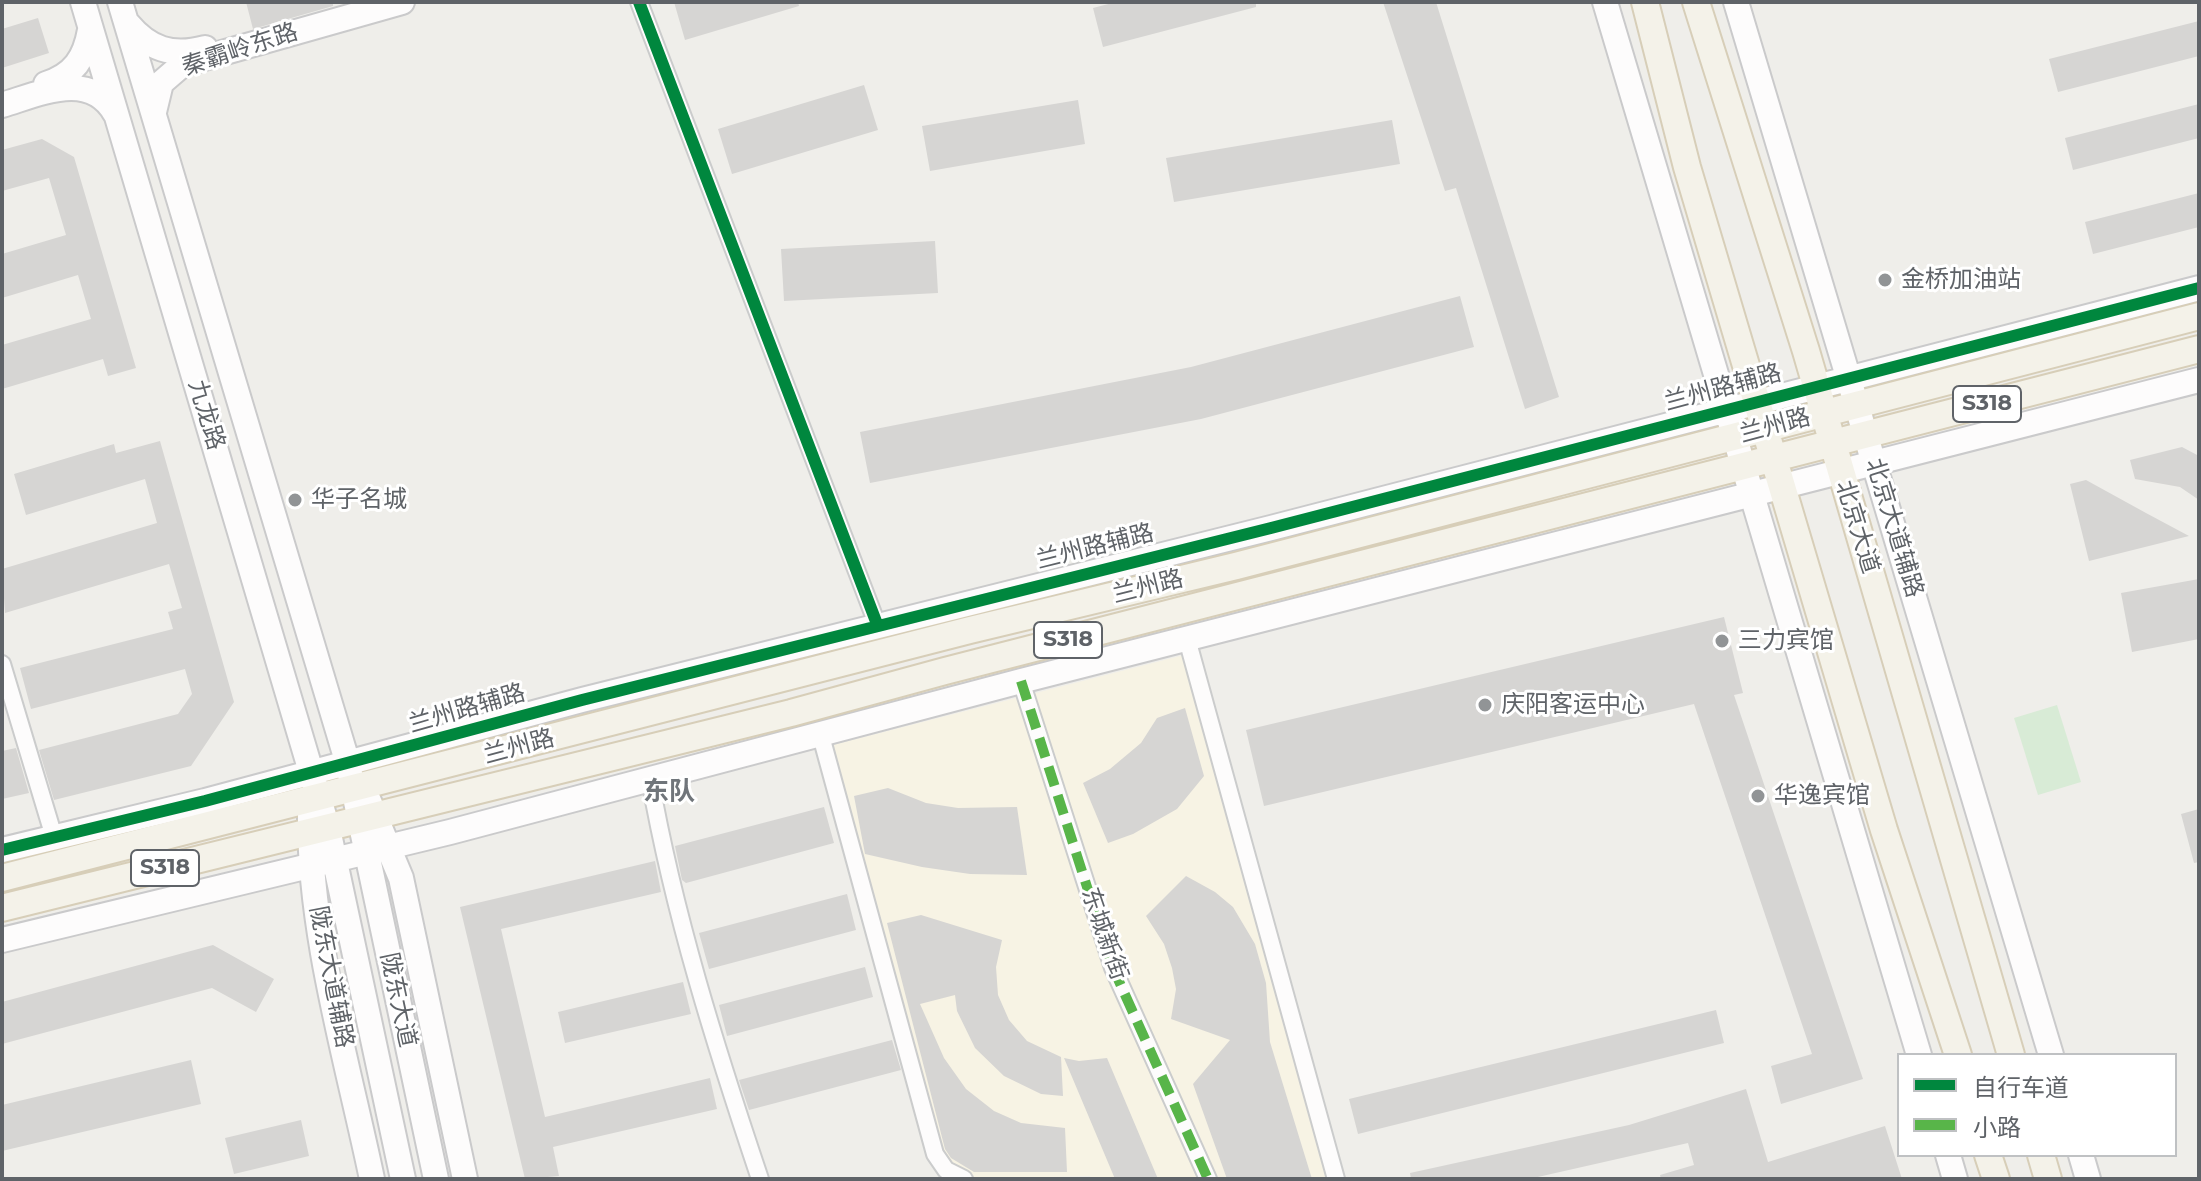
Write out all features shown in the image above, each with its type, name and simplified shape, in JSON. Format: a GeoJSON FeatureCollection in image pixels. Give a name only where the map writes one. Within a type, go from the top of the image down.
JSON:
{"type":"FeatureCollection","features":[{"type":"Feature","properties":{"kind":"main road"},"geometry":{"type":"LineString","coordinates":[[1645,2],[1687,167],[1884,830],[1957,1053]]}},
{"type":"Feature","properties":{"kind":"main road","name":"北京大道"},"geometry":{"type":"LineString","coordinates":[[1696,2],[1816,386],[2010,1053]]}},
{"type":"Feature","properties":{"kind":"main road","name":"兰州路"},"geometry":{"type":"LineString","coordinates":[[2,878],[355,780],[1766,429],[2199,316]]}},
{"type":"Feature","properties":{"kind":"main road","name":"兰州路"},"geometry":{"type":"LineString","coordinates":[[2,908],[370,819],[2199,349]]}},
{"type":"Feature","properties":{"kind":"main road"},"geometry":{"type":"LineString","coordinates":[[1989,1157],[1996,1179]]}},
{"type":"Feature","properties":{"kind":"main road"},"geometry":{"type":"LineString","coordinates":[[2042,1157],[2048,1179]]}},
{"type":"Feature","properties":{"kind":"street","name":"九龙路"},"geometry":{"type":"LineString","coordinates":[[83,2],[314,791]]}},
{"type":"Feature","properties":{"kind":"street","name":"秦霸岭东路"},"geometry":{"type":"LineString","coordinates":[[122,12],[147,44],[179,52],[199,50],[369,2]]}},
{"type":"Feature","properties":{"kind":"street","name":"秦霸岭东路"},"geometry":{"type":"LineString","coordinates":[[154,115],[161,83],[183,64],[402,2]]}},
{"type":"Feature","properties":{"kind":"street"},"geometry":{"type":"LineString","coordinates":[[639,2],[877,624]]}},
{"type":"Feature","properties":{"kind":"street"},"geometry":{"type":"LineString","coordinates":[[1605,2],[1918,1053]]}},
{"type":"Feature","properties":{"kind":"street","name":"北京大道辅路"},"geometry":{"type":"LineString","coordinates":[[1736,2],[2050,1053]]}},
{"type":"Feature","properties":{"kind":"street","name":"九龙路"},"geometry":{"type":"LineString","coordinates":[[122,12],[355,780],[370,819]]}},
{"type":"Feature","properties":{"kind":"street"},"geometry":{"type":"LineString","coordinates":[[2,97],[56,81],[71,72],[82,60],[90,27]]}},
{"type":"Feature","properties":{"kind":"street"},"geometry":{"type":"LineString","coordinates":[[2,105],[71,86],[101,97],[117,118]]}},
{"type":"Feature","properties":{"kind":"street","name":"兰州路辅路"},"geometry":{"type":"LineString","coordinates":[[355,780],[877,624],[1271,528],[2199,288]]}},
{"type":"Feature","properties":{"kind":"street"},"geometry":{"type":"LineString","coordinates":[[2,940],[379,849],[821,736],[1021,681],[2199,380]]}},
{"type":"Feature","properties":{"kind":"street"},"geometry":{"type":"LineString","coordinates":[[1187,639],[1336,1179]]}},
{"type":"Feature","properties":{"kind":"street"},"geometry":{"type":"LineString","coordinates":[[2,664],[54,837]]}},
{"type":"Feature","properties":{"kind":"street","name":"东城新街"},"geometry":{"type":"LineString","coordinates":[[1021,681],[1113,968],[1208,1179]]}},
{"type":"Feature","properties":{"kind":"street"},"geometry":{"type":"LineString","coordinates":[[821,736],[935,1154],[946,1170],[964,1179]]}},
{"type":"Feature","properties":{"kind":"street"},"geometry":{"type":"LineString","coordinates":[[650,779],[661,844],[724,1073],[760,1179]]}},
{"type":"Feature","properties":{"kind":"street"},"geometry":{"type":"LineString","coordinates":[[2,850],[54,837],[314,791]]}},
{"type":"Feature","properties":{"kind":"street","name":"陇东大道辅路"},"geometry":{"type":"LineString","coordinates":[[314,791],[319,831],[311,865],[320,928],[372,1179]]}},
{"type":"Feature","properties":{"kind":"street","name":"陇东大道"},"geometry":{"type":"LineString","coordinates":[[370,819],[379,849],[436,1179]]}},
{"type":"Feature","properties":{"kind":"street","name":"陇东大道"},"geometry":{"type":"LineString","coordinates":[[319,831],[336,859],[403,1179]]}},
{"type":"Feature","properties":{"kind":"street"},"geometry":{"type":"LineString","coordinates":[[379,849],[409,909],[465,1179]]}},
{"type":"Feature","properties":{"kind":"street"},"geometry":{"type":"LineString","coordinates":[[1949,1157],[1955,1179]]}},
{"type":"Feature","properties":{"kind":"street"},"geometry":{"type":"LineString","coordinates":[[2082,1157],[2088,1179]]}},
{"type":"Feature","properties":{"kind":"shaded area"},"geometry":{"type":"Polygon","coordinates":[[[1184,655],[1327,1179],[1091,1179],[1090,1176],[976,1179],[937,1155],[833,745],[1184,655]]]}},
{"type":"Feature","properties":{"kind":"green space"},"geometry":{"type":"Polygon","coordinates":[[[2057,705],[2081,782],[2038,795],[2014,718],[2057,705]]]}},
{"type":"Feature","properties":{"kind":"building"},"geometry":{"type":"Polygon","coordinates":[[[246,2],[333,2],[333,6],[253,29],[246,2]]]}},
{"type":"Feature","properties":{"kind":"building"},"geometry":{"type":"Polygon","coordinates":[[[674,2],[798,2],[799,6],[685,40],[674,2]]]}},
{"type":"Feature","properties":{"kind":"building"},"geometry":{"type":"Polygon","coordinates":[[[1116,2],[1256,2],[1256,7],[1103,47],[1093,8],[1116,2]]]}},
{"type":"Feature","properties":{"kind":"building"},"geometry":{"type":"Polygon","coordinates":[[[1383,2],[1436,2],[1559,397],[1525,409],[1456,188],[1445,191],[1383,2]]]}},
{"type":"Feature","properties":{"kind":"building"},"geometry":{"type":"Polygon","coordinates":[[[38,18],[49,53],[2,68],[2,29],[38,18]]]}},
{"type":"Feature","properties":{"kind":"building"},"geometry":{"type":"Polygon","coordinates":[[[2199,21],[2199,56],[2058,92],[2049,59],[2199,21]]]}},
{"type":"Feature","properties":{"kind":"building"},"geometry":{"type":"Polygon","coordinates":[[[864,85],[878,130],[732,174],[718,129],[864,85]]]}},
{"type":"Feature","properties":{"kind":"building"},"geometry":{"type":"Polygon","coordinates":[[[1078,100],[1085,144],[930,171],[922,126],[1078,100]]]}},
{"type":"Feature","properties":{"kind":"building"},"geometry":{"type":"Polygon","coordinates":[[[2199,104],[2199,138],[2073,170],[2065,138],[2199,104]]]}},
{"type":"Feature","properties":{"kind":"building"},"geometry":{"type":"Polygon","coordinates":[[[1392,120],[1400,164],[1174,202],[1166,158],[1392,120]]]}},
{"type":"Feature","properties":{"kind":"building"},"geometry":{"type":"Polygon","coordinates":[[[42,139],[74,157],[136,368],[108,376],[103,359],[2,389],[2,345],[91,319],[78,275],[2,298],[2,254],[66,235],[49,178],[2,191],[2,150],[42,139]]]}},
{"type":"Feature","properties":{"kind":"building"},"geometry":{"type":"Polygon","coordinates":[[[2199,193],[2199,227],[2093,254],[2085,222],[2199,193]]]}},
{"type":"Feature","properties":{"kind":"building"},"geometry":{"type":"Polygon","coordinates":[[[935,241],[938,293],[784,301],[781,249],[935,241]]]}},
{"type":"Feature","properties":{"kind":"building"},"geometry":{"type":"Polygon","coordinates":[[[1460,296],[1474,347],[1201,419],[870,483],[860,432],[1191,367],[1460,296]]]}},
{"type":"Feature","properties":{"kind":"building"},"geometry":{"type":"Polygon","coordinates":[[[160,441],[234,702],[191,766],[54,800],[39,750],[178,714],[192,694],[185,669],[31,709],[20,668],[173,629],[168,612],[182,608],[169,564],[5,613],[2,569],[157,523],[145,479],[26,515],[14,474],[114,444],[116,453],[160,441]]]}},
{"type":"Feature","properties":{"kind":"building"},"geometry":{"type":"Polygon","coordinates":[[[2182,447],[2199,456],[2199,500],[2180,487],[2135,479],[2130,460],[2182,447]]]}},
{"type":"Feature","properties":{"kind":"building"},"geometry":{"type":"Polygon","coordinates":[[[2086,480],[2189,536],[2089,561],[2070,484],[2086,480]]]}},
{"type":"Feature","properties":{"kind":"building"},"geometry":{"type":"Polygon","coordinates":[[[2199,579],[2199,639],[2132,652],[2121,593],[2199,579]]]}},
{"type":"Feature","properties":{"kind":"building"},"geometry":{"type":"Polygon","coordinates":[[[1724,617],[1743,693],[1734,695],[1863,1079],[1781,1104],[1771,1066],[1812,1054],[1694,704],[1264,806],[1246,730],[1724,617]]]}},
{"type":"Feature","properties":{"kind":"building"},"geometry":{"type":"Polygon","coordinates":[[[1185,708],[1204,776],[1177,809],[1133,834],[1108,843],[1083,783],[1110,769],[1141,743],[1157,718],[1185,708]]]}},
{"type":"Feature","properties":{"kind":"building"},"geometry":{"type":"Polygon","coordinates":[[[16,748],[29,793],[2,799],[2,751],[16,748]]]}},
{"type":"Feature","properties":{"kind":"building"},"geometry":{"type":"Polygon","coordinates":[[[888,788],[926,803],[958,808],[1017,807],[1027,875],[970,874],[865,854],[854,796],[888,788]]]}},
{"type":"Feature","properties":{"kind":"building"},"geometry":{"type":"Polygon","coordinates":[[[824,807],[834,843],[686,883],[682,880],[675,846],[824,807]]]}},
{"type":"Feature","properties":{"kind":"building"},"geometry":{"type":"Polygon","coordinates":[[[2199,809],[2199,862],[2194,863],[2181,814],[2199,809]]]}},
{"type":"Feature","properties":{"kind":"building"},"geometry":{"type":"Polygon","coordinates":[[[655,861],[661,892],[501,929],[545,1117],[710,1078],[717,1109],[553,1147],[559,1176],[525,1179],[460,907],[655,861]]]}},
{"type":"Feature","properties":{"kind":"building"},"geometry":{"type":"Polygon","coordinates":[[[1186,876],[1215,892],[1233,907],[1255,944],[1266,983],[1270,1042],[1312,1179],[1227,1179],[1193,1084],[1230,1040],[1171,1019],[1176,989],[1172,968],[1164,944],[1146,916],[1186,876]]]}},
{"type":"Feature","properties":{"kind":"building"},"geometry":{"type":"Polygon","coordinates":[[[847,894],[856,930],[709,969],[699,933],[847,894]]]}},
{"type":"Feature","properties":{"kind":"building"},"geometry":{"type":"Polygon","coordinates":[[[921,915],[1002,940],[996,967],[998,995],[1009,1020],[1027,1041],[1061,1057],[1063,1096],[1041,1094],[1004,1076],[975,1048],[957,1011],[955,995],[920,1004],[944,1058],[966,1089],[994,1111],[1021,1123],[1065,1128],[1067,1172],[974,1172],[951,1158],[945,1149],[887,923],[921,915]]]}},
{"type":"Feature","properties":{"kind":"building"},"geometry":{"type":"Polygon","coordinates":[[[213,945],[274,979],[256,1012],[212,988],[2,1044],[2,1002],[213,945]]]}},
{"type":"Feature","properties":{"kind":"building"},"geometry":{"type":"Polygon","coordinates":[[[865,967],[873,997],[727,1036],[719,1005],[865,967]]]}},
{"type":"Feature","properties":{"kind":"building"},"geometry":{"type":"Polygon","coordinates":[[[683,982],[691,1014],[565,1043],[558,1012],[683,982]]]}},
{"type":"Feature","properties":{"kind":"building"},"geometry":{"type":"Polygon","coordinates":[[[1716,1010],[1724,1043],[1358,1134],[1349,1099],[1716,1010]]]}},
{"type":"Feature","properties":{"kind":"building"},"geometry":{"type":"Polygon","coordinates":[[[892,1040],[901,1070],[749,1110],[739,1080],[892,1040]]]}},
{"type":"Feature","properties":{"kind":"building"},"geometry":{"type":"Polygon","coordinates":[[[1064,1058],[1079,1061],[1107,1058],[1158,1179],[1115,1179],[1064,1058]]]}},
{"type":"Feature","properties":{"kind":"building"},"geometry":{"type":"Polygon","coordinates":[[[191,1060],[201,1104],[2,1151],[2,1105],[191,1060]]]}},
{"type":"Feature","properties":{"kind":"building"},"geometry":{"type":"Polygon","coordinates":[[[1746,1089],[1768,1162],[1885,1126],[1902,1179],[1661,1179],[1660,1175],[1694,1165],[1688,1143],[1529,1179],[1411,1179],[1410,1173],[1629,1125],[1746,1089]]]}},
{"type":"Feature","properties":{"kind":"building"},"geometry":{"type":"Polygon","coordinates":[[[301,1120],[309,1156],[234,1174],[225,1138],[301,1120]]]}},
{"type":"Feature","properties":{"kind":"marked path"},"geometry":{"type":"LineString","coordinates":[[1021,681],[1113,968],[1208,1179]]}},
{"type":"Feature","properties":{"kind":"cycle path"},"geometry":{"type":"LineString","coordinates":[[639,2],[877,624]]}},
{"type":"Feature","properties":{"kind":"cycle path"},"geometry":{"type":"LineString","coordinates":[[2,850],[205,801],[582,700],[1271,528],[2199,288]]}},
{"type":"Feature","properties":{"kind":"place","name":"金桥加油站"},"geometry":{"type":"Point","coordinates":[1885,280]}},
{"type":"Feature","properties":{"kind":"place","name":"华子名城"},"geometry":{"type":"Point","coordinates":[295,500]}},
{"type":"Feature","properties":{"kind":"place","name":"三力宾馆"},"geometry":{"type":"Point","coordinates":[1722,641]}},
{"type":"Feature","properties":{"kind":"place","name":"庆阳客运中心"},"geometry":{"type":"Point","coordinates":[1485,705]}},
{"type":"Feature","properties":{"kind":"place","name":"华逸宾馆"},"geometry":{"type":"Point","coordinates":[1758,796]}},
{"type":"Feature","properties":{"kind":"district","name":"东队"},"geometry":{"type":"Point","coordinates":[669,792]}}]}
